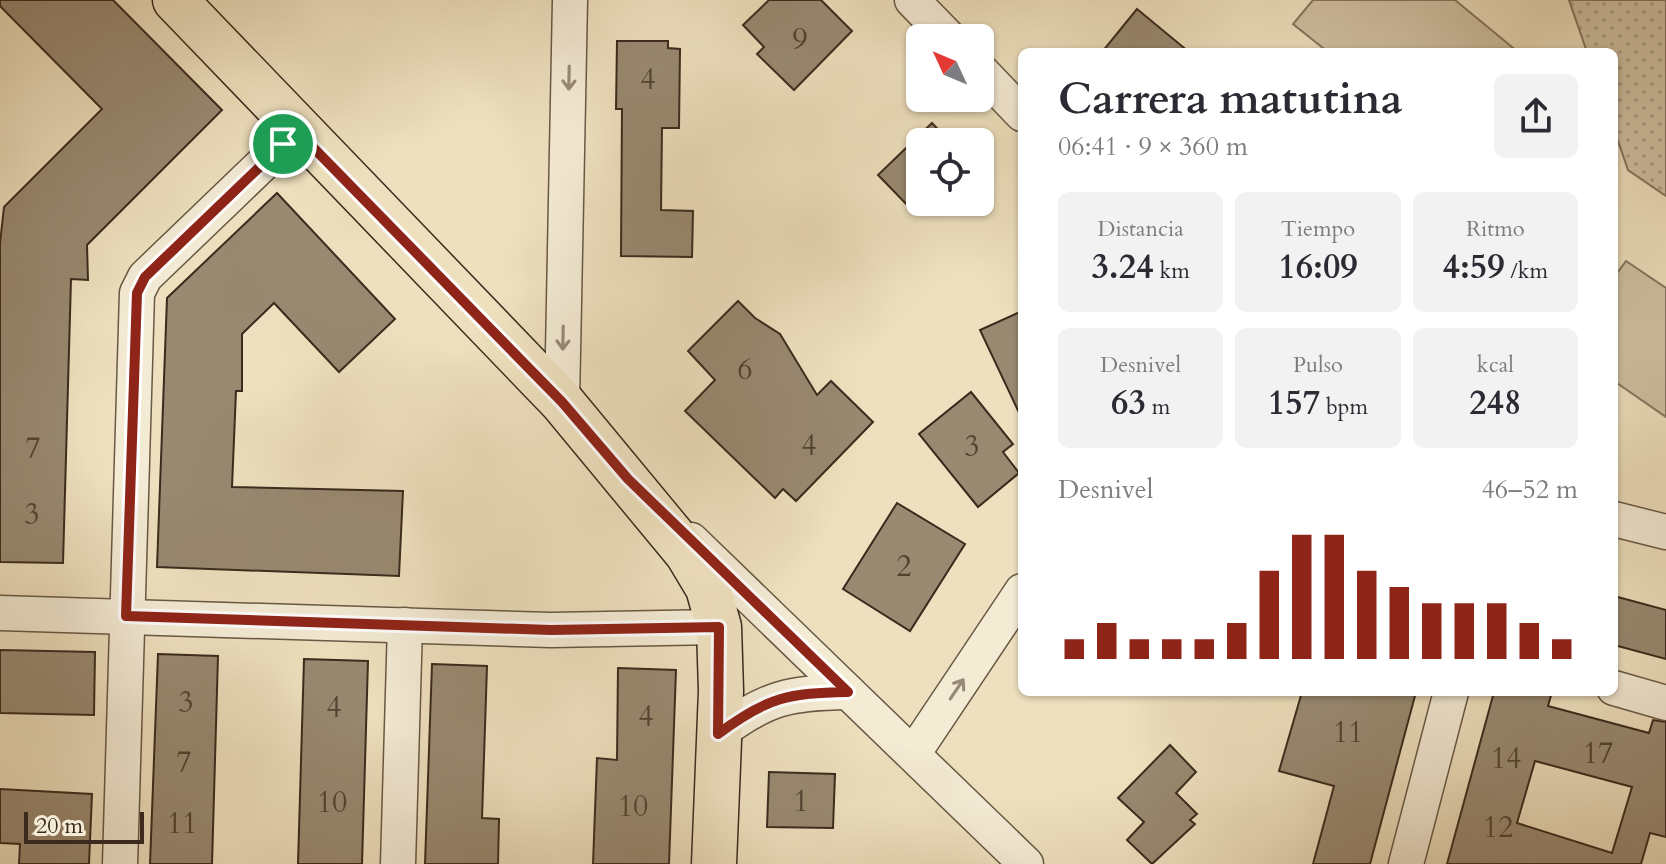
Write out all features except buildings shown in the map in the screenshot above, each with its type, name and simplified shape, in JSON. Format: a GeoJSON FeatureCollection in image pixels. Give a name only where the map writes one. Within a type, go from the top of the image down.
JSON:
{"type":"FeatureCollection","features":[{"type":"Feature","properties":{"kind":"main road"},"geometry":{"type":"LineString","coordinates":[[175,0],[297,131],[562,402],[687,553],[708,588],[719,627],[714,864]]}},
{"type":"Feature","properties":{"kind":"street"},"geometry":{"type":"LineString","coordinates":[[562,402],[570,0]]}},
{"type":"Feature","properties":{"kind":"street"},"geometry":{"type":"LineString","coordinates":[[912,0],[935,24]]}},
{"type":"Feature","properties":{"kind":"street"},"geometry":{"type":"LineString","coordinates":[[994,85],[1018,110]]}},
{"type":"Feature","properties":{"kind":"street"},"geometry":{"type":"LineString","coordinates":[[120,864],[137,293],[145,277],[297,131]]}},
{"type":"Feature","properties":{"kind":"street"},"geometry":{"type":"LineString","coordinates":[[628,479],[1021,862]]}},
{"type":"Feature","properties":{"kind":"street"},"geometry":{"type":"LineString","coordinates":[[1618,520],[1666,532]]}},
{"type":"Feature","properties":{"kind":"street"},"geometry":{"type":"LineString","coordinates":[[913,754],[1018,597]]}},
{"type":"Feature","properties":{"kind":"street"},"geometry":{"type":"LineString","coordinates":[[0,613],[551,630],[719,627]]}},
{"type":"Feature","properties":{"kind":"street"},"geometry":{"type":"LineString","coordinates":[[398,864],[405,625]]}},
{"type":"Feature","properties":{"kind":"street"},"geometry":{"type":"LineString","coordinates":[[1618,689],[1666,703]]}},
{"type":"Feature","properties":{"kind":"street"},"geometry":{"type":"LineString","coordinates":[[718,734],[744,714],[794,693],[848,692]]}},
{"type":"Feature","properties":{"kind":"street"},"geometry":{"type":"LineString","coordinates":[[1406,864],[1450,696]]}},
{"type":"Feature","properties":{"kind":"shaded area"},"geometry":{"type":"Polygon","coordinates":[[[1313,0],[1455,0],[1513,48],[1323,48],[1293,24],[1313,0]]]}},
{"type":"Feature","properties":{"kind":"shaded area"},"geometry":{"type":"Polygon","coordinates":[[[1569,0],[1666,0],[1666,196],[1628,170],[1618,141],[1618,48],[1586,48],[1569,0]]]}},
{"type":"Feature","properties":{"kind":"shaded area"},"geometry":{"type":"Polygon","coordinates":[[[1626,261],[1666,288],[1666,417],[1618,384],[1618,272],[1626,261]]]}},
{"type":"Feature","properties":{"kind":"route"},"geometry":{"type":"LineString","coordinates":[[297,131],[562,402],[628,479],[848,692],[794,693],[744,714],[718,734],[721,691],[719,627],[551,630],[126,616],[137,293],[145,277],[283,144],[297,131]]}}]}
